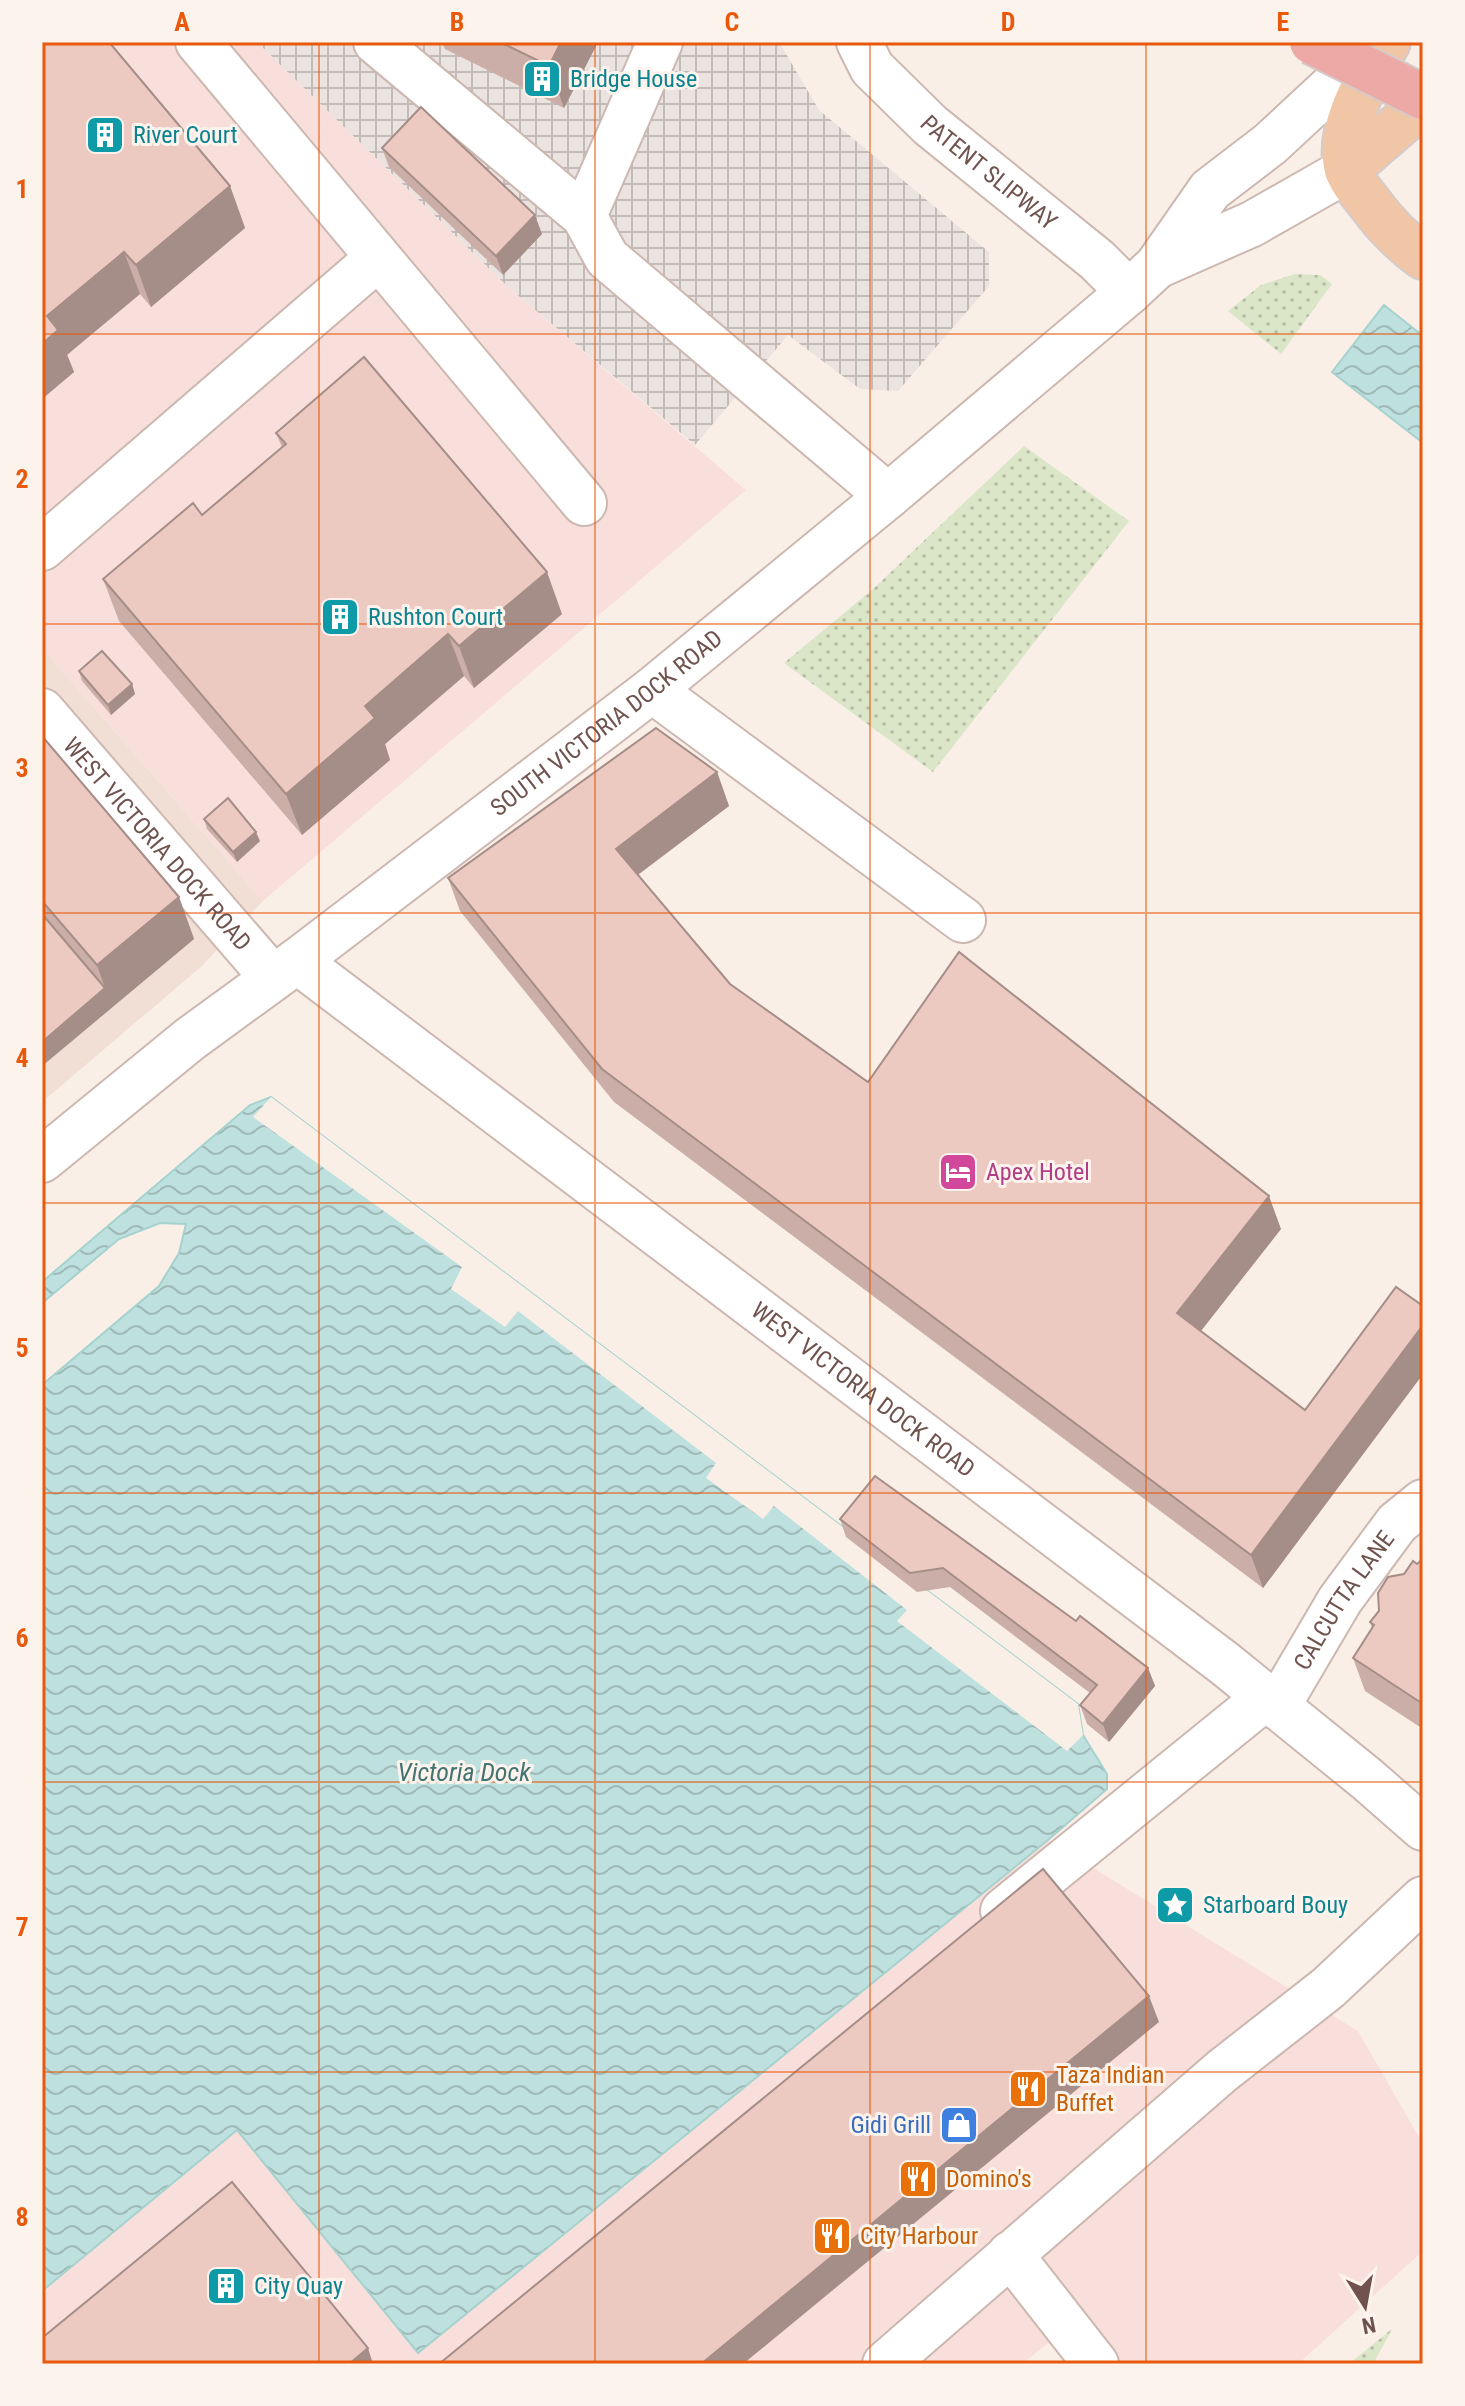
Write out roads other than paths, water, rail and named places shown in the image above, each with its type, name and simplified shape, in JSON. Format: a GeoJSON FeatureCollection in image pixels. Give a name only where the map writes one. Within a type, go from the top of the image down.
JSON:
{"type":"FeatureCollection","features":[{"type":"Feature","properties":{"kind":"highway"},"geometry":{"type":"LineString","coordinates":[[1312,42],[1423,97]]}},
{"type":"Feature","properties":{"kind":"main road"},"geometry":{"type":"LineString","coordinates":[[1388,42],[1362,92],[1346,135],[1347,170],[1377,212],[1423,257]]}},
{"type":"Feature","properties":{"kind":"main road"},"geometry":{"type":"LineString","coordinates":[[1347,170],[1423,104]]}},
{"type":"Feature","properties":{"kind":"street"},"geometry":{"type":"LineString","coordinates":[[198,42],[584,503]]}},
{"type":"Feature","properties":{"kind":"street"},"geometry":{"type":"LineString","coordinates":[[376,42],[584,216],[607,258],[888,496]]}},
{"type":"Feature","properties":{"kind":"street"},"geometry":{"type":"LineString","coordinates":[[584,216],[660,42]]}},
{"type":"Feature","properties":{"kind":"street","name":"PATENT SLIPWAY"},"geometry":{"type":"LineString","coordinates":[[859,42],[872,68],[930,125],[1097,260],[1143,279]]}},
{"type":"Feature","properties":{"kind":"street","name":"SOUTH VICTORIA DOCK ROAD"},"geometry":{"type":"LineString","coordinates":[[42,1160],[190,1039],[652,690],[888,496],[1143,279],[1210,190],[1270,144],[1380,42]]}},
{"type":"Feature","properties":{"kind":"street","name":"SOUTH VICTORIA DOCK ROAD"},"geometry":{"type":"LineString","coordinates":[[1143,279],[1252,224],[1347,170]]}},
{"type":"Feature","properties":{"kind":"street"},"geometry":{"type":"LineString","coordinates":[[42,548],[378,258]]}},
{"type":"Feature","properties":{"kind":"street"},"geometry":{"type":"LineString","coordinates":[[652,690],[963,920]]}},
{"type":"Feature","properties":{"kind":"street","name":"WEST VICTORIA DOCK ROAD"},"geometry":{"type":"LineString","coordinates":[[42,711],[106,810],[285,969],[1224,1663],[1423,1828]]}},
{"type":"Feature","properties":{"kind":"street","name":"CALCUTTA LANE"},"geometry":{"type":"LineString","coordinates":[[1271,1703],[1340,1600],[1397,1523],[1423,1502]]}},
{"type":"Feature","properties":{"kind":"street"},"geometry":{"type":"LineString","coordinates":[[974,1935],[1271,1703]]}},
{"type":"Feature","properties":{"kind":"street"},"geometry":{"type":"LineString","coordinates":[[885,2364],[1222,2071],[1328,1988],[1423,1899]]}},
{"type":"Feature","properties":{"kind":"street"},"geometry":{"type":"LineString","coordinates":[[1010,2254],[1096,2364]]}},
{"type":"Feature","properties":{"kind":"water"},"geometry":{"type":"Polygon","coordinates":[[[1384,305],[1423,336],[1423,443],[1332,372],[1384,305]]]}},
{"type":"Feature","properties":{"kind":"water","name":"Victoria Dock"},"geometry":{"type":"Polygon","coordinates":[[[271,1097],[1078,1704],[1083,1735],[1107,1774],[1107,1789],[1048,1840],[418,2353],[237,2130],[42,2291],[42,1385],[159,1286],[179,1253],[186,1224],[160,1223],[119,1239],[42,1303],[42,1282],[250,1105],[271,1097]]]}},
{"type":"Feature","properties":{"kind":"place","name":"Bridge House"},"geometry":{"type":"Point","coordinates":[542,79]}},
{"type":"Feature","properties":{"kind":"place","name":"River Court"},"geometry":{"type":"Point","coordinates":[105,135]}},
{"type":"Feature","properties":{"kind":"place","name":"Rushton Court"},"geometry":{"type":"Point","coordinates":[340,617]}},
{"type":"Feature","properties":{"kind":"place","name":"Apex Hotel"},"geometry":{"type":"Point","coordinates":[958,1172]}},
{"type":"Feature","properties":{"kind":"place","name":"Starboard Bouy"},"geometry":{"type":"Point","coordinates":[1175,1905]}},
{"type":"Feature","properties":{"kind":"place","name":"Taza Indian Buffet"},"geometry":{"type":"Point","coordinates":[1028,2089]}},
{"type":"Feature","properties":{"kind":"place","name":"Gidi Grill"},"geometry":{"type":"Point","coordinates":[959,2125]}},
{"type":"Feature","properties":{"kind":"place","name":"Domino's"},"geometry":{"type":"Point","coordinates":[918,2179]}},
{"type":"Feature","properties":{"kind":"place","name":"City Harbour"},"geometry":{"type":"Point","coordinates":[832,2236]}},
{"type":"Feature","properties":{"kind":"place","name":"City Quay"},"geometry":{"type":"Point","coordinates":[226,2286]}}]}
